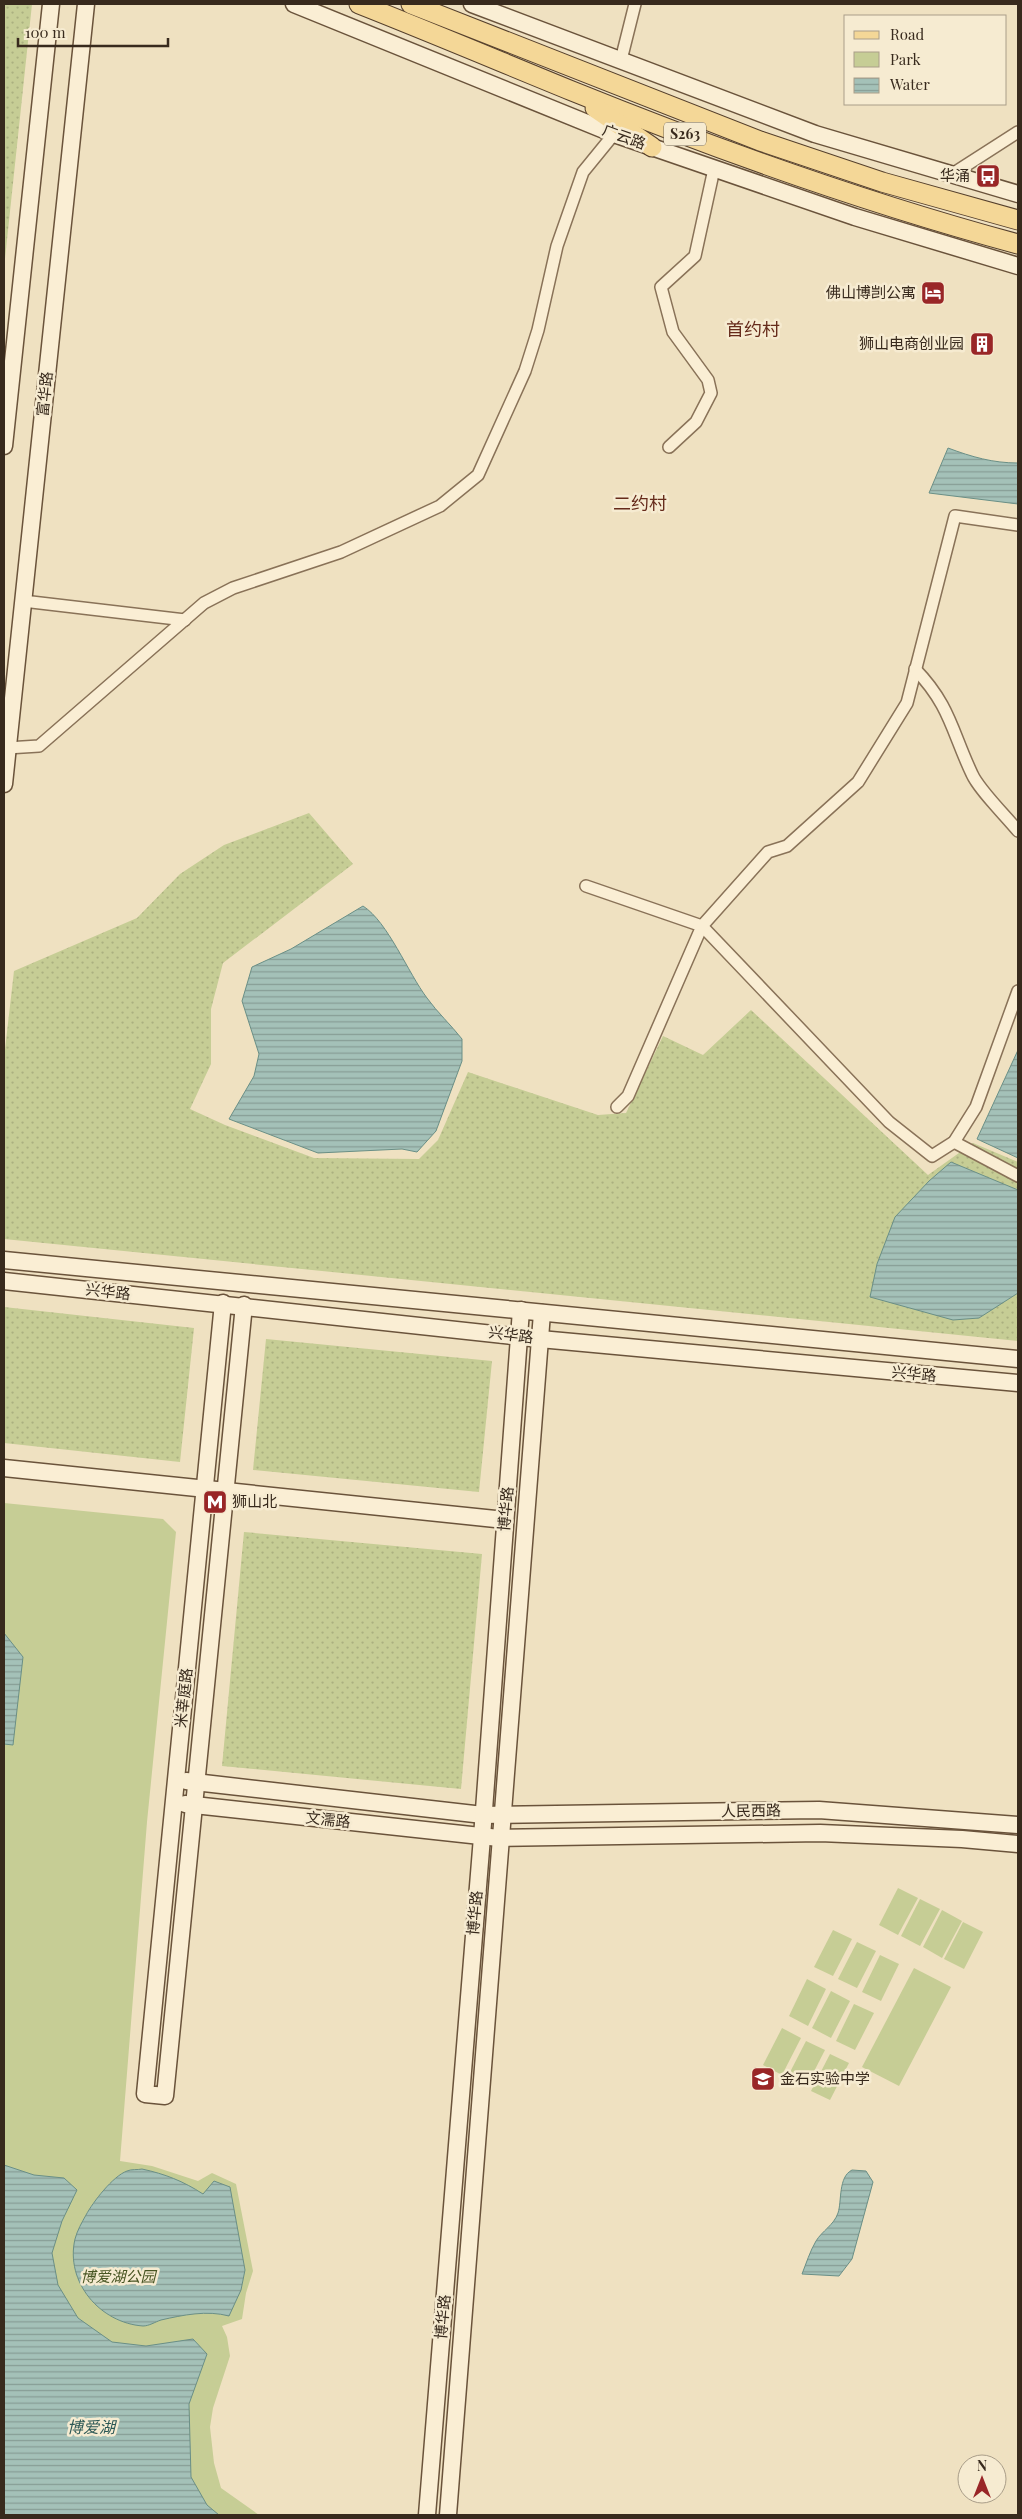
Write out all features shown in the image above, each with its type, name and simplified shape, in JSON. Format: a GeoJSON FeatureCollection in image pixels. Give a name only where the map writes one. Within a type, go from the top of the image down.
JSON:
{"type":"FeatureCollection","features":[{"type":"Feature","properties":{"kind":"main road","name":"广云路"},"geometry":{"type":"LineString","coordinates":[[359,4],[572,91],[812,182],[1018,244]]}},
{"type":"Feature","properties":{"kind":"main road","name":"S263"},"geometry":{"type":"LineString","coordinates":[[411,4],[760,141],[882,182],[1018,220]]}},
{"type":"Feature","properties":{"kind":"main road"},"geometry":{"type":"LineString","coordinates":[[572,91],[652,147]]}},
{"type":"Feature","properties":{"kind":"street"},"geometry":{"type":"LineString","coordinates":[[4,446],[51,4]]}},
{"type":"Feature","properties":{"kind":"street","name":"富华路"},"geometry":{"type":"LineString","coordinates":[[4,784],[86,4]]}},
{"type":"Feature","properties":{"kind":"street","name":"广云路"},"geometry":{"type":"LineString","coordinates":[[294,4],[614,134],[864,220],[1018,266]]}},
{"type":"Feature","properties":{"kind":"street"},"geometry":{"type":"LineString","coordinates":[[472,4],[815,134],[1018,194]]}},
{"type":"Feature","properties":{"kind":"street"},"geometry":{"type":"LineString","coordinates":[[621,60],[635,4]]}},
{"type":"Feature","properties":{"kind":"street"},"geometry":{"type":"LineString","coordinates":[[952,176],[1018,132]]}},
{"type":"Feature","properties":{"kind":"street"},"geometry":{"type":"LineString","coordinates":[[7,748],[40,746],[204,603],[233,588],[341,552],[440,506],[478,475],[525,371],[538,330],[557,246],[583,172],[614,134]]}},
{"type":"Feature","properties":{"kind":"street"},"geometry":{"type":"LineString","coordinates":[[668,447],[696,422],[711,393],[708,380],[672,332],[661,287],[695,256],[714,169]]}},
{"type":"Feature","properties":{"kind":"street"},"geometry":{"type":"LineString","coordinates":[[617,1107],[628,1096],[702,926],[768,852],[787,846],[858,782],[907,703],[954,516],[1018,524]]}},
{"type":"Feature","properties":{"kind":"street"},"geometry":{"type":"LineString","coordinates":[[23,601],[185,620]]}},
{"type":"Feature","properties":{"kind":"street"},"geometry":{"type":"LineString","coordinates":[[915,669],[932,686],[952,721],[972,776],[1018,831]]}},
{"type":"Feature","properties":{"kind":"street"},"geometry":{"type":"LineString","coordinates":[[586,886],[702,926],[889,1122],[932,1156],[954,1142],[976,1107],[1018,991]]}},
{"type":"Feature","properties":{"kind":"street"},"geometry":{"type":"LineString","coordinates":[[954,1142],[1018,1176]]}},
{"type":"Feature","properties":{"kind":"street","name":"兴华路"},"geometry":{"type":"LineString","coordinates":[[4,1260],[1018,1358]]}},
{"type":"Feature","properties":{"kind":"street","name":"兴华路"},"geometry":{"type":"LineString","coordinates":[[4,1281],[244,1305],[540,1339],[1018,1383]]}},
{"type":"Feature","properties":{"kind":"street","name":"米莘庭路"},"geometry":{"type":"LineString","coordinates":[[223,1303],[145,2094],[166,2096],[244,1305]]}},
{"type":"Feature","properties":{"kind":"street","name":"博华路"},"geometry":{"type":"LineString","coordinates":[[427,2515],[482,1837],[521,1310]]}},
{"type":"Feature","properties":{"kind":"street","name":"博华路"},"geometry":{"type":"LineString","coordinates":[[448,2515],[542,1313]]}},
{"type":"Feature","properties":{"kind":"street"},"geometry":{"type":"LineString","coordinates":[[4,1468],[204,1494]]}},
{"type":"Feature","properties":{"kind":"street"},"geometry":{"type":"LineString","coordinates":[[4,1480],[204,1494],[504,1525]]}},
{"type":"Feature","properties":{"kind":"street","name":"文濡路"},"geometry":{"type":"LineString","coordinates":[[176,1780],[483,1815]]}},
{"type":"Feature","properties":{"kind":"street","name":"文濡路"},"geometry":{"type":"LineString","coordinates":[[174,1803],[500,1838],[820,1833],[962,1839],[1018,1844]]}},
{"type":"Feature","properties":{"kind":"street","name":"人民西路"},"geometry":{"type":"LineString","coordinates":[[483,1815],[819,1810],[1018,1825]]}},
{"type":"Feature","properties":{"kind":"green space"},"geometry":{"type":"Polygon","coordinates":[[[4,4],[32,4],[4,268],[4,4]]]}},
{"type":"Feature","properties":{"kind":"green space"},"geometry":{"type":"Polygon","coordinates":[[[309,813],[353,864],[223,963],[211,1009],[211,1064],[190,1109],[225,1125],[314,1158],[419,1159],[438,1140],[468,1072],[598,1115],[626,1113],[663,1036],[703,1055],[751,1010],[928,1175],[973,1143],[1018,1162],[1018,1341],[4,1239],[4,1058],[14,971],[137,918],[180,874],[224,845],[309,813]]]}},
{"type":"Feature","properties":{"kind":"green space"},"geometry":{"type":"Polygon","coordinates":[[[4,1307],[194,1328],[180,1462],[4,1443],[4,1307]]]}},
{"type":"Feature","properties":{"kind":"green space"},"geometry":{"type":"Polygon","coordinates":[[[266,1339],[492,1361],[479,1492],[253,1470],[266,1339]]]}},
{"type":"Feature","properties":{"kind":"green space","name":"博爱湖公园"},"geometry":{"type":"Polygon","coordinates":[[[4,1503],[163,1519],[176,1532],[147,1822],[120,2161],[152,2166],[198,2181],[212,2173],[236,2184],[253,2271],[246,2293],[242,2319],[222,2326],[227,2337],[230,2356],[213,2408],[210,2427],[214,2463],[221,2488],[259,2515],[4,2515],[4,1503]]]}},
{"type":"Feature","properties":{"kind":"green space"},"geometry":{"type":"Polygon","coordinates":[[[244,1532],[482,1554],[461,1789],[222,1766],[244,1532]]]}},
{"type":"Feature","properties":{"kind":"green space"},"geometry":{"type":"Polygon","coordinates":[[[898,1888],[918,1898],[898,1935],[879,1925],[898,1888]]]}},
{"type":"Feature","properties":{"kind":"green space"},"geometry":{"type":"Polygon","coordinates":[[[920,1899],[940,1909],[920,1946],[901,1936],[920,1899]]]}},
{"type":"Feature","properties":{"kind":"green space"},"geometry":{"type":"Polygon","coordinates":[[[942,1910],[962,1921],[942,1958],[923,1947],[942,1910]]]}},
{"type":"Feature","properties":{"kind":"green space"},"geometry":{"type":"Polygon","coordinates":[[[963,1922],[983,1932],[964,1969],[944,1959],[963,1922]]]}},
{"type":"Feature","properties":{"kind":"green space"},"geometry":{"type":"Polygon","coordinates":[[[833,1930],[852,1939],[833,1976],[814,1967],[833,1930]]]}},
{"type":"Feature","properties":{"kind":"green space"},"geometry":{"type":"Polygon","coordinates":[[[857,1942],[876,1951],[857,1988],[838,1979],[857,1942]]]}},
{"type":"Feature","properties":{"kind":"green space"},"geometry":{"type":"Polygon","coordinates":[[[880,1955],[899,1964],[881,2001],[862,1992],[880,1955]]]}},
{"type":"Feature","properties":{"kind":"green space"},"geometry":{"type":"Polygon","coordinates":[[[914,1968],[951,1987],[899,2086],[862,2067],[914,1968]]]}},
{"type":"Feature","properties":{"kind":"green space"},"geometry":{"type":"Polygon","coordinates":[[[807,1979],[826,1989],[808,2026],[789,2016],[807,1979]]]}},
{"type":"Feature","properties":{"kind":"green space"},"geometry":{"type":"Polygon","coordinates":[[[831,1991],[850,2001],[831,2038],[812,2028],[831,1991]]]}},
{"type":"Feature","properties":{"kind":"green space"},"geometry":{"type":"Polygon","coordinates":[[[854,2004],[874,2013],[855,2050],[836,2041],[854,2004]]]}},
{"type":"Feature","properties":{"kind":"green space"},"geometry":{"type":"Polygon","coordinates":[[[782,2028],[801,2038],[782,2075],[763,2065],[782,2028]]]}},
{"type":"Feature","properties":{"kind":"green space"},"geometry":{"type":"Polygon","coordinates":[[[806,2041],[825,2050],[806,2087],[787,2078],[806,2041]]]}},
{"type":"Feature","properties":{"kind":"green space"},"geometry":{"type":"Polygon","coordinates":[[[830,2054],[849,2063],[830,2100],[811,2091],[830,2054]]]}},
{"type":"Feature","properties":{"kind":"water"},"geometry":{"type":"Polygon","coordinates":[[[948,448],[983,459],[1018,463],[1018,504],[929,493],[948,448]]]}},
{"type":"Feature","properties":{"kind":"water"},"geometry":{"type":"Polygon","coordinates":[[[363,906],[381,924],[427,998],[462,1039],[462,1061],[436,1131],[417,1152],[402,1149],[318,1153],[229,1119],[254,1076],[259,1054],[242,1001],[252,967],[291,949],[363,906]]]}},
{"type":"Feature","properties":{"kind":"water"},"geometry":{"type":"Polygon","coordinates":[[[1018,1050],[1018,1158],[977,1139],[1018,1050]]]}},
{"type":"Feature","properties":{"kind":"water"},"geometry":{"type":"Polygon","coordinates":[[[951,1162],[1018,1190],[1018,1293],[979,1318],[953,1320],[870,1297],[877,1264],[895,1217],[929,1181],[951,1162]]]}},
{"type":"Feature","properties":{"kind":"water"},"geometry":{"type":"Polygon","coordinates":[[[4,1633],[23,1657],[13,1745],[4,1744],[4,1633]]]}},
{"type":"Feature","properties":{"kind":"water","name":"博爱湖"},"geometry":{"type":"Polygon","coordinates":[[[4,2165],[34,2175],[64,2178],[77,2190],[62,2221],[52,2253],[58,2285],[78,2318],[112,2342],[146,2346],[193,2339],[207,2354],[189,2404],[191,2477],[207,2505],[219,2515],[4,2515],[4,2165]]]}},
{"type":"Feature","properties":{"kind":"water"},"geometry":{"type":"Polygon","coordinates":[[[142,2169],[174,2178],[203,2194],[214,2181],[230,2187],[245,2270],[241,2290],[229,2316],[212,2313],[195,2314],[161,2320],[145,2326],[127,2323],[113,2317],[100,2308],[89,2298],[81,2285],[75,2270],[73,2255],[75,2239],[81,2224],[98,2197],[116,2178],[129,2170],[142,2169]]]}},
{"type":"Feature","properties":{"kind":"water"},"geometry":{"type":"Polygon","coordinates":[[[852,2170],[866,2171],[873,2182],[852,2259],[839,2276],[802,2274],[816,2241],[838,2213],[842,2184],[844,2178],[852,2170]]]}},
{"type":"Feature","properties":{"kind":"place","name":"华涌"},"geometry":{"type":"Point","coordinates":[988,176]}},
{"type":"Feature","properties":{"kind":"place","name":"佛山博剀公寓"},"geometry":{"type":"Point","coordinates":[933,293]}},
{"type":"Feature","properties":{"kind":"place","name":"狮山电商创业园"},"geometry":{"type":"Point","coordinates":[982,344]}},
{"type":"Feature","properties":{"kind":"place","name":"狮山北"},"geometry":{"type":"Point","coordinates":[215,1502]}},
{"type":"Feature","properties":{"kind":"place","name":"金石实验中学"},"geometry":{"type":"Point","coordinates":[763,2079]}},
{"type":"Feature","properties":{"kind":"district","name":"首约村"},"geometry":{"type":"Point","coordinates":[753,330]}},
{"type":"Feature","properties":{"kind":"district","name":"二约村"},"geometry":{"type":"Point","coordinates":[640,504]}}]}
